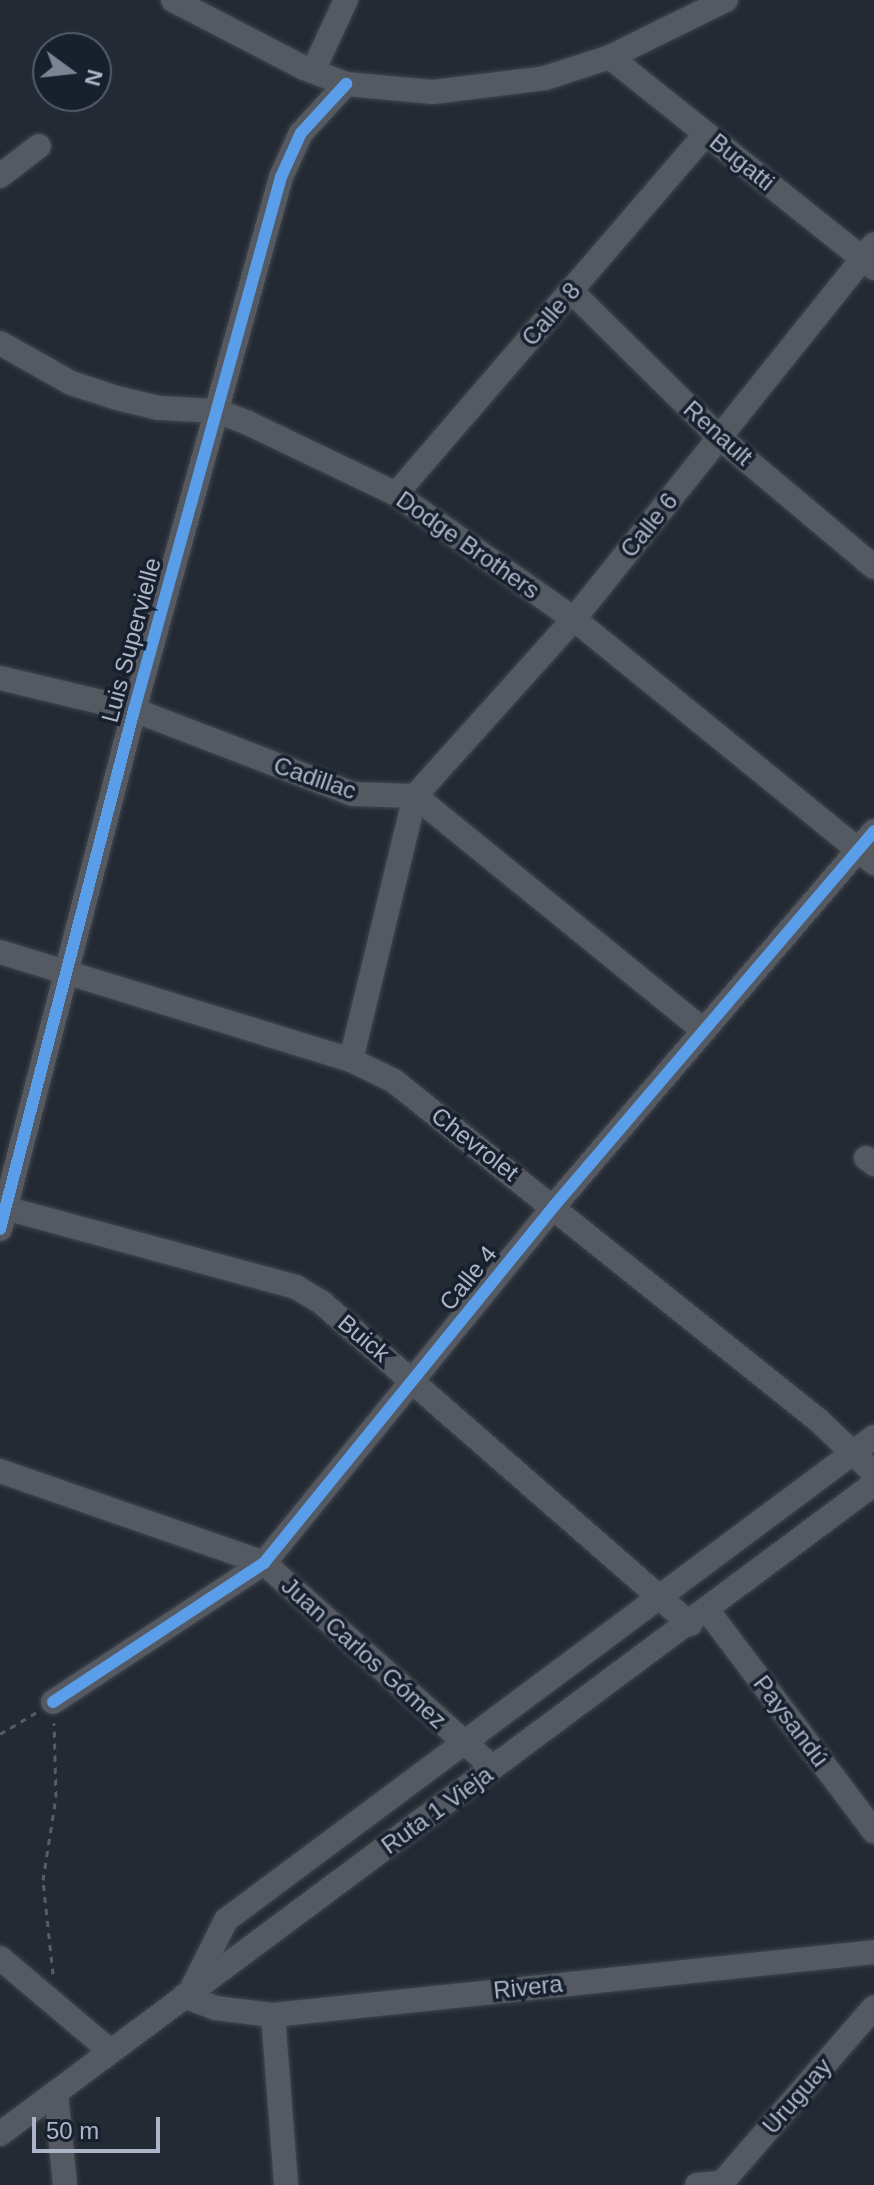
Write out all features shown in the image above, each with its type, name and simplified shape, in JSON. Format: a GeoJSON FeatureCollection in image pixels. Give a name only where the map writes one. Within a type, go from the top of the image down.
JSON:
{"type":"FeatureCollection","features":[{"type":"Feature","properties":{"kind":"street"},"geometry":{"type":"LineString","coordinates":[[173,0],[313,71],[346,84],[433,92],[545,78],[610,57],[726,0]]}},
{"type":"Feature","properties":{"kind":"street"},"geometry":{"type":"LineString","coordinates":[[313,71],[346,0]]}},
{"type":"Feature","properties":{"kind":"street","name":"Bugatti"},"geometry":{"type":"LineString","coordinates":[[610,57],[706,134],[870,257]]}},
{"type":"Feature","properties":{"kind":"street","name":"Luis Supervielle"},"geometry":{"type":"LineString","coordinates":[[3,1218],[134,710],[281,177],[301,133],[346,84]]}},
{"type":"Feature","properties":{"kind":"street","name":"Calle 8"},"geometry":{"type":"LineString","coordinates":[[396,494],[706,134]]}},
{"type":"Feature","properties":{"kind":"street"},"geometry":{"type":"LineString","coordinates":[[0,176],[39,146]]}},
{"type":"Feature","properties":{"kind":"street","name":"Calle 6"},"geometry":{"type":"LineString","coordinates":[[415,796],[574,619],[719,437],[870,257]]}},
{"type":"Feature","properties":{"kind":"street","name":"Renault"},"geometry":{"type":"LineString","coordinates":[[571,291],[719,437],[874,567]]}},
{"type":"Feature","properties":{"kind":"street","name":"Dodge Brothers"},"geometry":{"type":"LineString","coordinates":[[0,343],[60,377],[117,398],[159,408],[217,411],[396,494],[574,619],[867,857]]}},
{"type":"Feature","properties":{"kind":"street","name":"Cadillac"},"geometry":{"type":"LineString","coordinates":[[0,678],[134,710],[353,794],[415,796]]}},
{"type":"Feature","properties":{"kind":"street"},"geometry":{"type":"LineString","coordinates":[[351,1060],[415,796],[704,1031]]}},
{"type":"Feature","properties":{"kind":"street","name":"Calle 4"},"geometry":{"type":"LineString","coordinates":[[53,1702],[264,1563],[554,1206],[704,1031],[867,857],[874,831]]}},
{"type":"Feature","properties":{"kind":"street","name":"Chevrolet"},"geometry":{"type":"LineString","coordinates":[[0,952],[66,975],[351,1060],[394,1081],[554,1206],[874,1473]]}},
{"type":"Feature","properties":{"kind":"street","name":"Buick"},"geometry":{"type":"LineString","coordinates":[[3,1218],[296,1287],[413,1380],[662,1595],[699,1617]]}},
{"type":"Feature","properties":{"kind":"street"},"geometry":{"type":"LineString","coordinates":[[187,1994],[226,1920],[874,1437]]}},
{"type":"Feature","properties":{"kind":"street","name":"Juan Carlos Gómez"},"geometry":{"type":"LineString","coordinates":[[0,1471],[264,1563],[493,1768]]}},
{"type":"Feature","properties":{"kind":"street","name":"Ruta 1 Vieja"},"geometry":{"type":"LineString","coordinates":[[0,2134],[874,1484]]}},
{"type":"Feature","properties":{"kind":"street","name":"Paysandú"},"geometry":{"type":"LineString","coordinates":[[699,1617],[874,1831]]}},
{"type":"Feature","properties":{"kind":"street","name":"Rivera"},"geometry":{"type":"LineString","coordinates":[[187,1994],[215,2008],[273,2015],[874,1952]]}},
{"type":"Feature","properties":{"kind":"street"},"geometry":{"type":"LineString","coordinates":[[0,1958],[110,2051]]}},
{"type":"Feature","properties":{"kind":"street","name":"Uruguay"},"geometry":{"type":"LineString","coordinates":[[721,2184],[874,2007]]}},
{"type":"Feature","properties":{"kind":"street"},"geometry":{"type":"LineString","coordinates":[[273,2015],[286,2185]]}},
{"type":"Feature","properties":{"kind":"street"},"geometry":{"type":"LineString","coordinates":[[56,2093],[65,2185]]}},
{"type":"Feature","properties":{"kind":"street"},"geometry":{"type":"LineString","coordinates":[[697,2185],[721,2184]]}},
{"type":"Feature","properties":{"kind":"path"},"geometry":{"type":"LineString","coordinates":[[0,1734],[53,1702],[56,1797],[43,1880],[56,2006]]}},
{"type":"Feature","properties":{"kind":"cycle path"},"geometry":{"type":"LineString","coordinates":[[0,1229],[134,710],[281,177],[301,133],[346,84]]}},
{"type":"Feature","properties":{"kind":"cycle path"},"geometry":{"type":"LineString","coordinates":[[53,1702],[264,1563],[554,1206],[874,831]]}}]}
